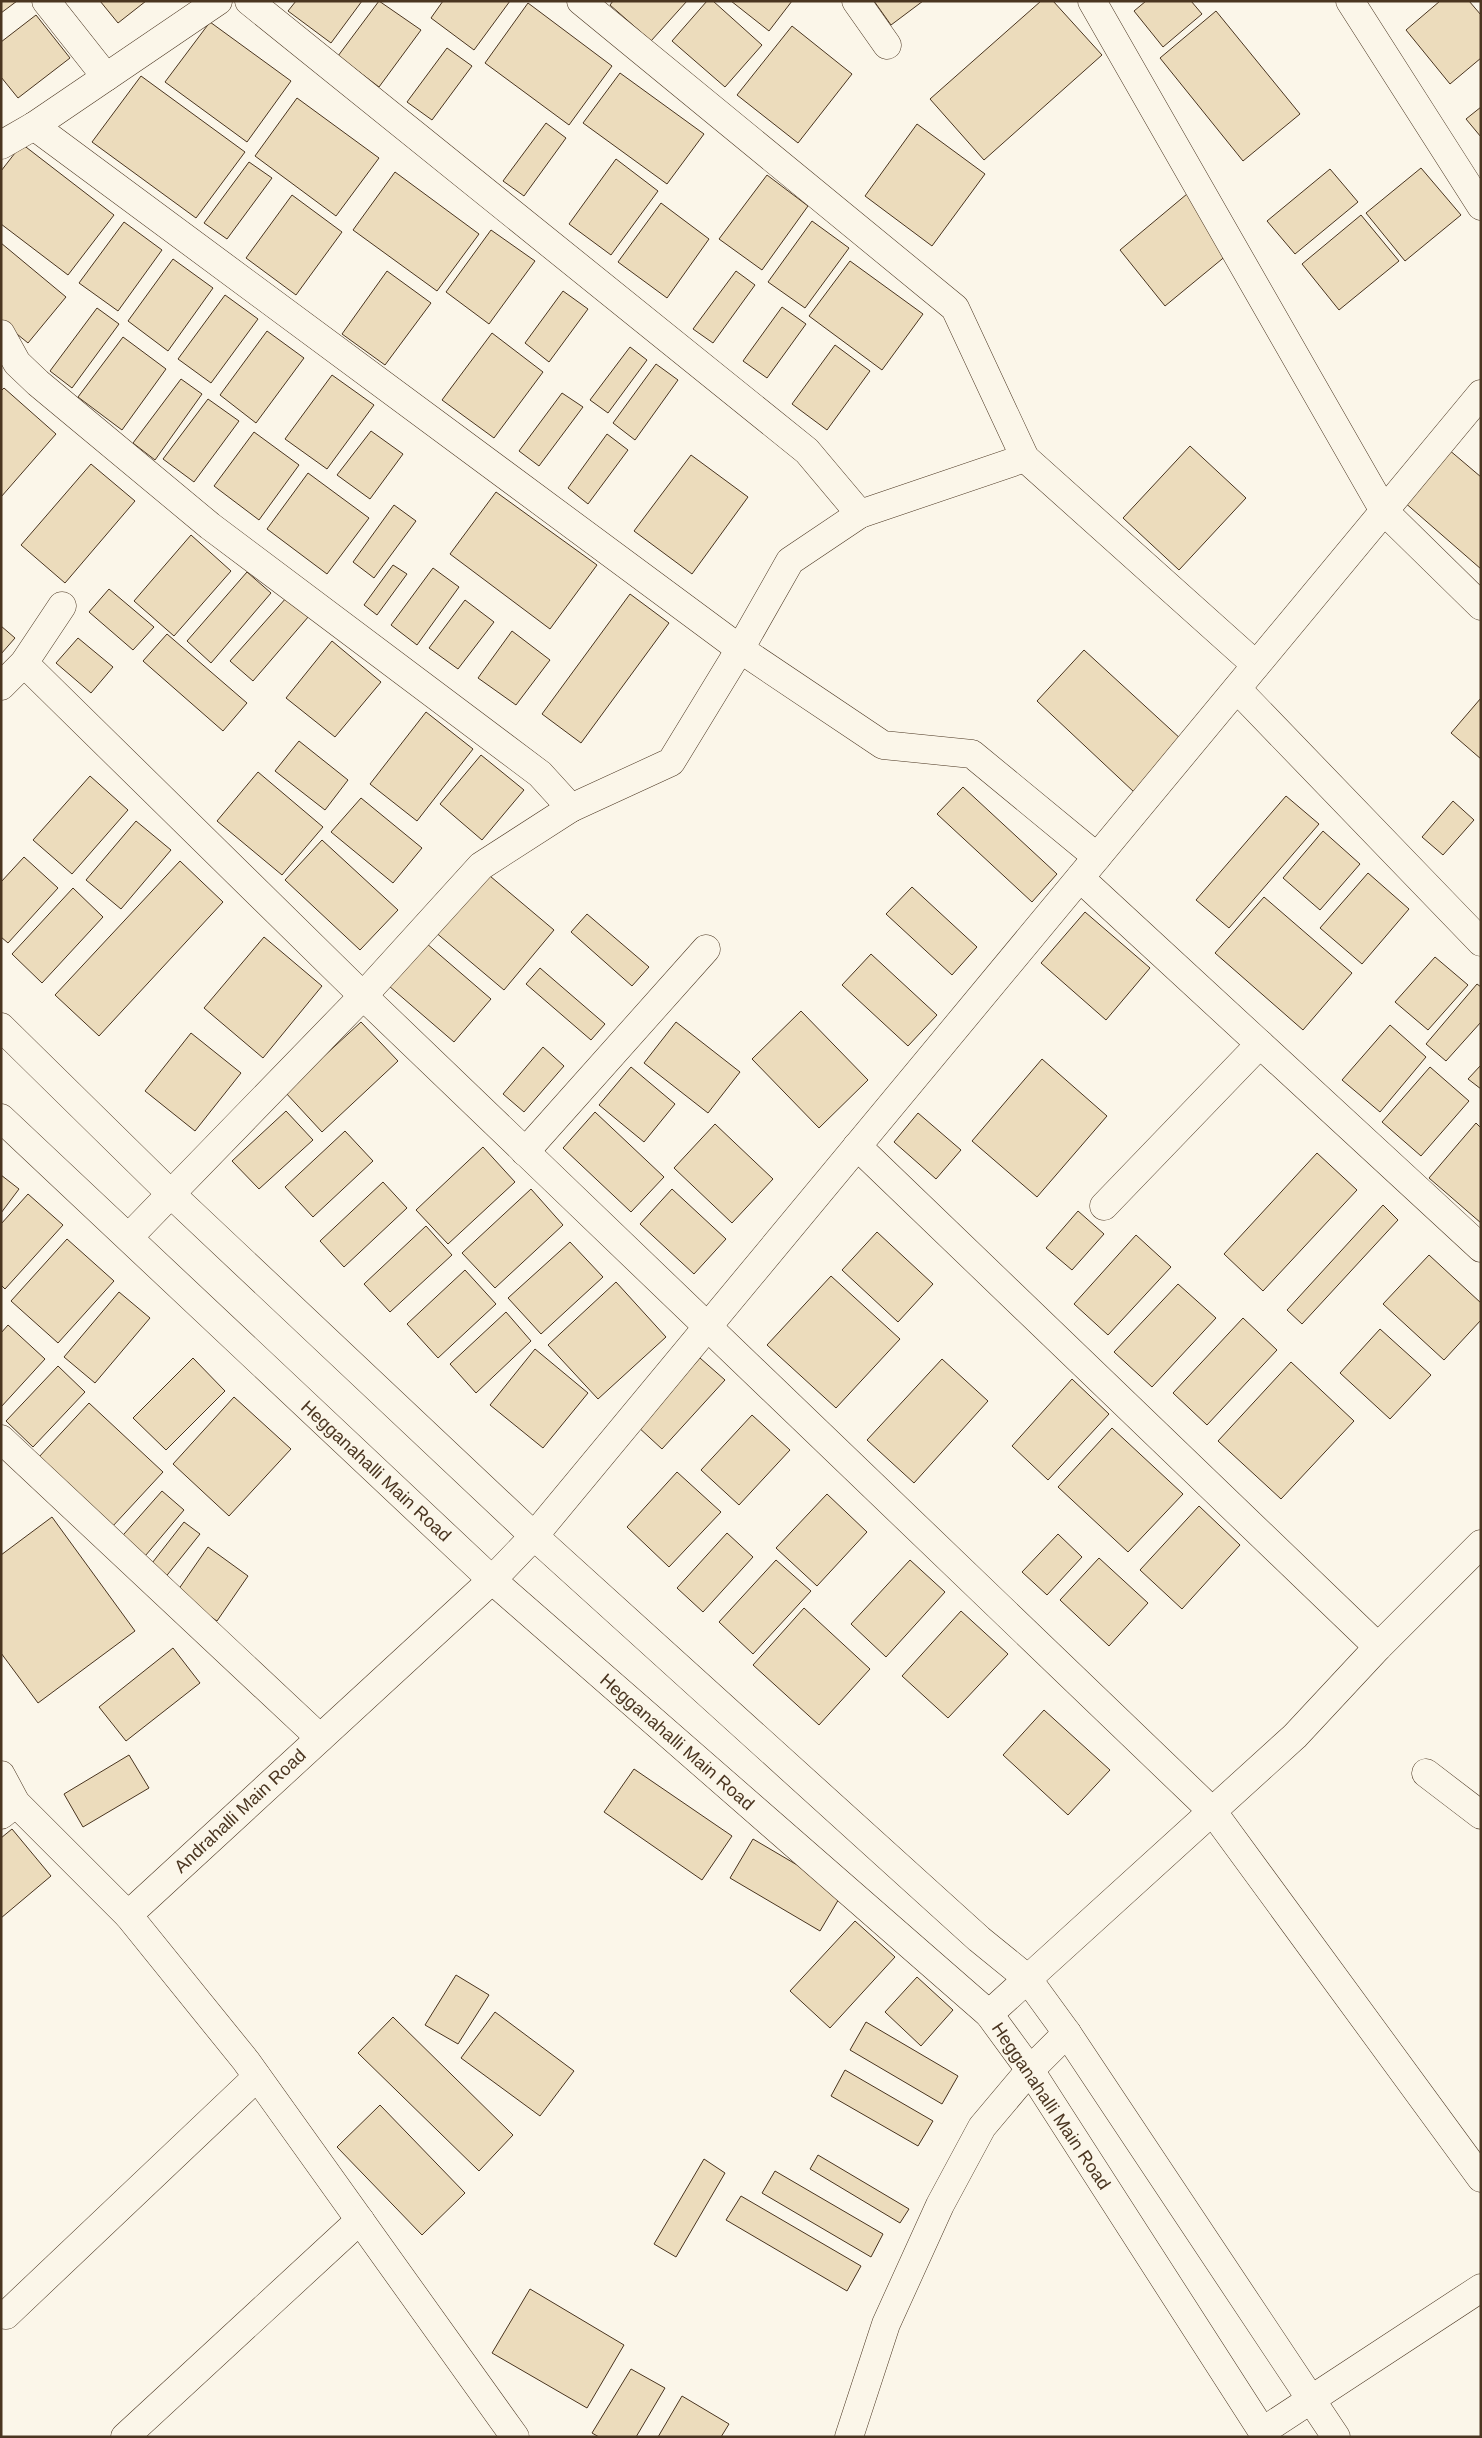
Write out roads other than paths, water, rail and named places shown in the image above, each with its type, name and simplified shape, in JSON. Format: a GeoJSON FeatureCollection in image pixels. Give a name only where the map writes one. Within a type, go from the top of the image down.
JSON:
{"type":"FeatureCollection","features":[{"type":"Feature","properties":{"kind":"street"},"geometry":{"type":"LineString","coordinates":[[46,1],[106,77]]}},
{"type":"Feature","properties":{"kind":"street"},"geometry":{"type":"LineString","coordinates":[[1,145],[34,126],[218,1]]}},
{"type":"Feature","properties":{"kind":"street"},"geometry":{"type":"LineString","coordinates":[[249,1],[807,451],[860,514]]}},
{"type":"Feature","properties":{"kind":"street"},"geometry":{"type":"LineString","coordinates":[[581,1],[955,308],[1025,458],[1256,665]]}},
{"type":"Feature","properties":{"kind":"street"},"geometry":{"type":"LineString","coordinates":[[856,1],[887,45]]}},
{"type":"Feature","properties":{"kind":"street"},"geometry":{"type":"LineString","coordinates":[[1092,1],[1384,511],[1481,606]]}},
{"type":"Feature","properties":{"kind":"street"},"geometry":{"type":"LineString","coordinates":[[1350,1],[1481,206]]}},
{"type":"Feature","properties":{"kind":"street"},"geometry":{"type":"LineString","coordinates":[[34,126],[740,649],[883,745],[972,754],[1097,857]]}},
{"type":"Feature","properties":{"kind":"street"},"geometry":{"type":"LineString","coordinates":[[1,334],[17,363],[210,526],[540,774],[571,808]]}},
{"type":"Feature","properties":{"kind":"street","name":"Andrahalli Main Road"},"geometry":{"type":"LineString","coordinates":[[128,1915],[492,1580],[534,1536],[1481,394]]}},
{"type":"Feature","properties":{"kind":"street"},"geometry":{"type":"LineString","coordinates":[[128,1237],[363,996],[482,866],[571,808],[670,762],[740,649],[790,561],[860,514],[1025,458]]}},
{"type":"Feature","properties":{"kind":"street"},"geometry":{"type":"LineString","coordinates":[[1,686],[24,663],[62,606]]}},
{"type":"Feature","properties":{"kind":"street"},"geometry":{"type":"LineString","coordinates":[[24,663],[363,996],[1213,1812],[1481,2178]]}},
{"type":"Feature","properties":{"kind":"street"},"geometry":{"type":"LineString","coordinates":[[1237,689],[1481,942]]}},
{"type":"Feature","properties":{"kind":"street"},"geometry":{"type":"LineString","coordinates":[[1080,878],[1481,1248]]}},
{"type":"Feature","properties":{"kind":"street"},"geometry":{"type":"LineString","coordinates":[[525,1152],[706,949]]}},
{"type":"Feature","properties":{"kind":"street"},"geometry":{"type":"LineString","coordinates":[[1,1027],[171,1194],[534,1536],[978,1939],[1026,1978],[1067,2033],[1336,2437]]}},
{"type":"Feature","properties":{"kind":"street"},"geometry":{"type":"LineString","coordinates":[[1104,1206],[1260,1044]]}},
{"type":"Feature","properties":{"kind":"street","name":"Hegganahalli Main Road"},"geometry":{"type":"LineString","coordinates":[[2,1120],[492,1580],[990,2014],[1030,2070],[1265,2434]]}},
{"type":"Feature","properties":{"kind":"street"},"geometry":{"type":"LineString","coordinates":[[857,1146],[1378,1647]]}},
{"type":"Feature","properties":{"kind":"street"},"geometry":{"type":"LineString","coordinates":[[1,1439],[320,1738]]}},
{"type":"Feature","properties":{"kind":"street"},"geometry":{"type":"LineString","coordinates":[[990,2014],[1026,1978],[1213,1812],[1295,1736],[1378,1647],[1481,1544]]}},
{"type":"Feature","properties":{"kind":"street"},"geometry":{"type":"LineString","coordinates":[[1426,1773],[1481,1815]]}},
{"type":"Feature","properties":{"kind":"street"},"geometry":{"type":"LineString","coordinates":[[1,1776],[9,1809],[128,1915],[257,2076],[515,2437]]}},
{"type":"Feature","properties":{"kind":"street"},"geometry":{"type":"LineString","coordinates":[[849,2437],[886,2324],[940,2205],[982,2127],[1030,2070],[1067,2033]]}},
{"type":"Feature","properties":{"kind":"street"},"geometry":{"type":"LineString","coordinates":[[6,2314],[257,2076]]}},
{"type":"Feature","properties":{"kind":"street"},"geometry":{"type":"LineString","coordinates":[[125,2437],[360,2220]]}},
{"type":"Feature","properties":{"kind":"street"},"geometry":{"type":"LineString","coordinates":[[1265,2434],[1311,2400],[1481,2288]]}}]}
